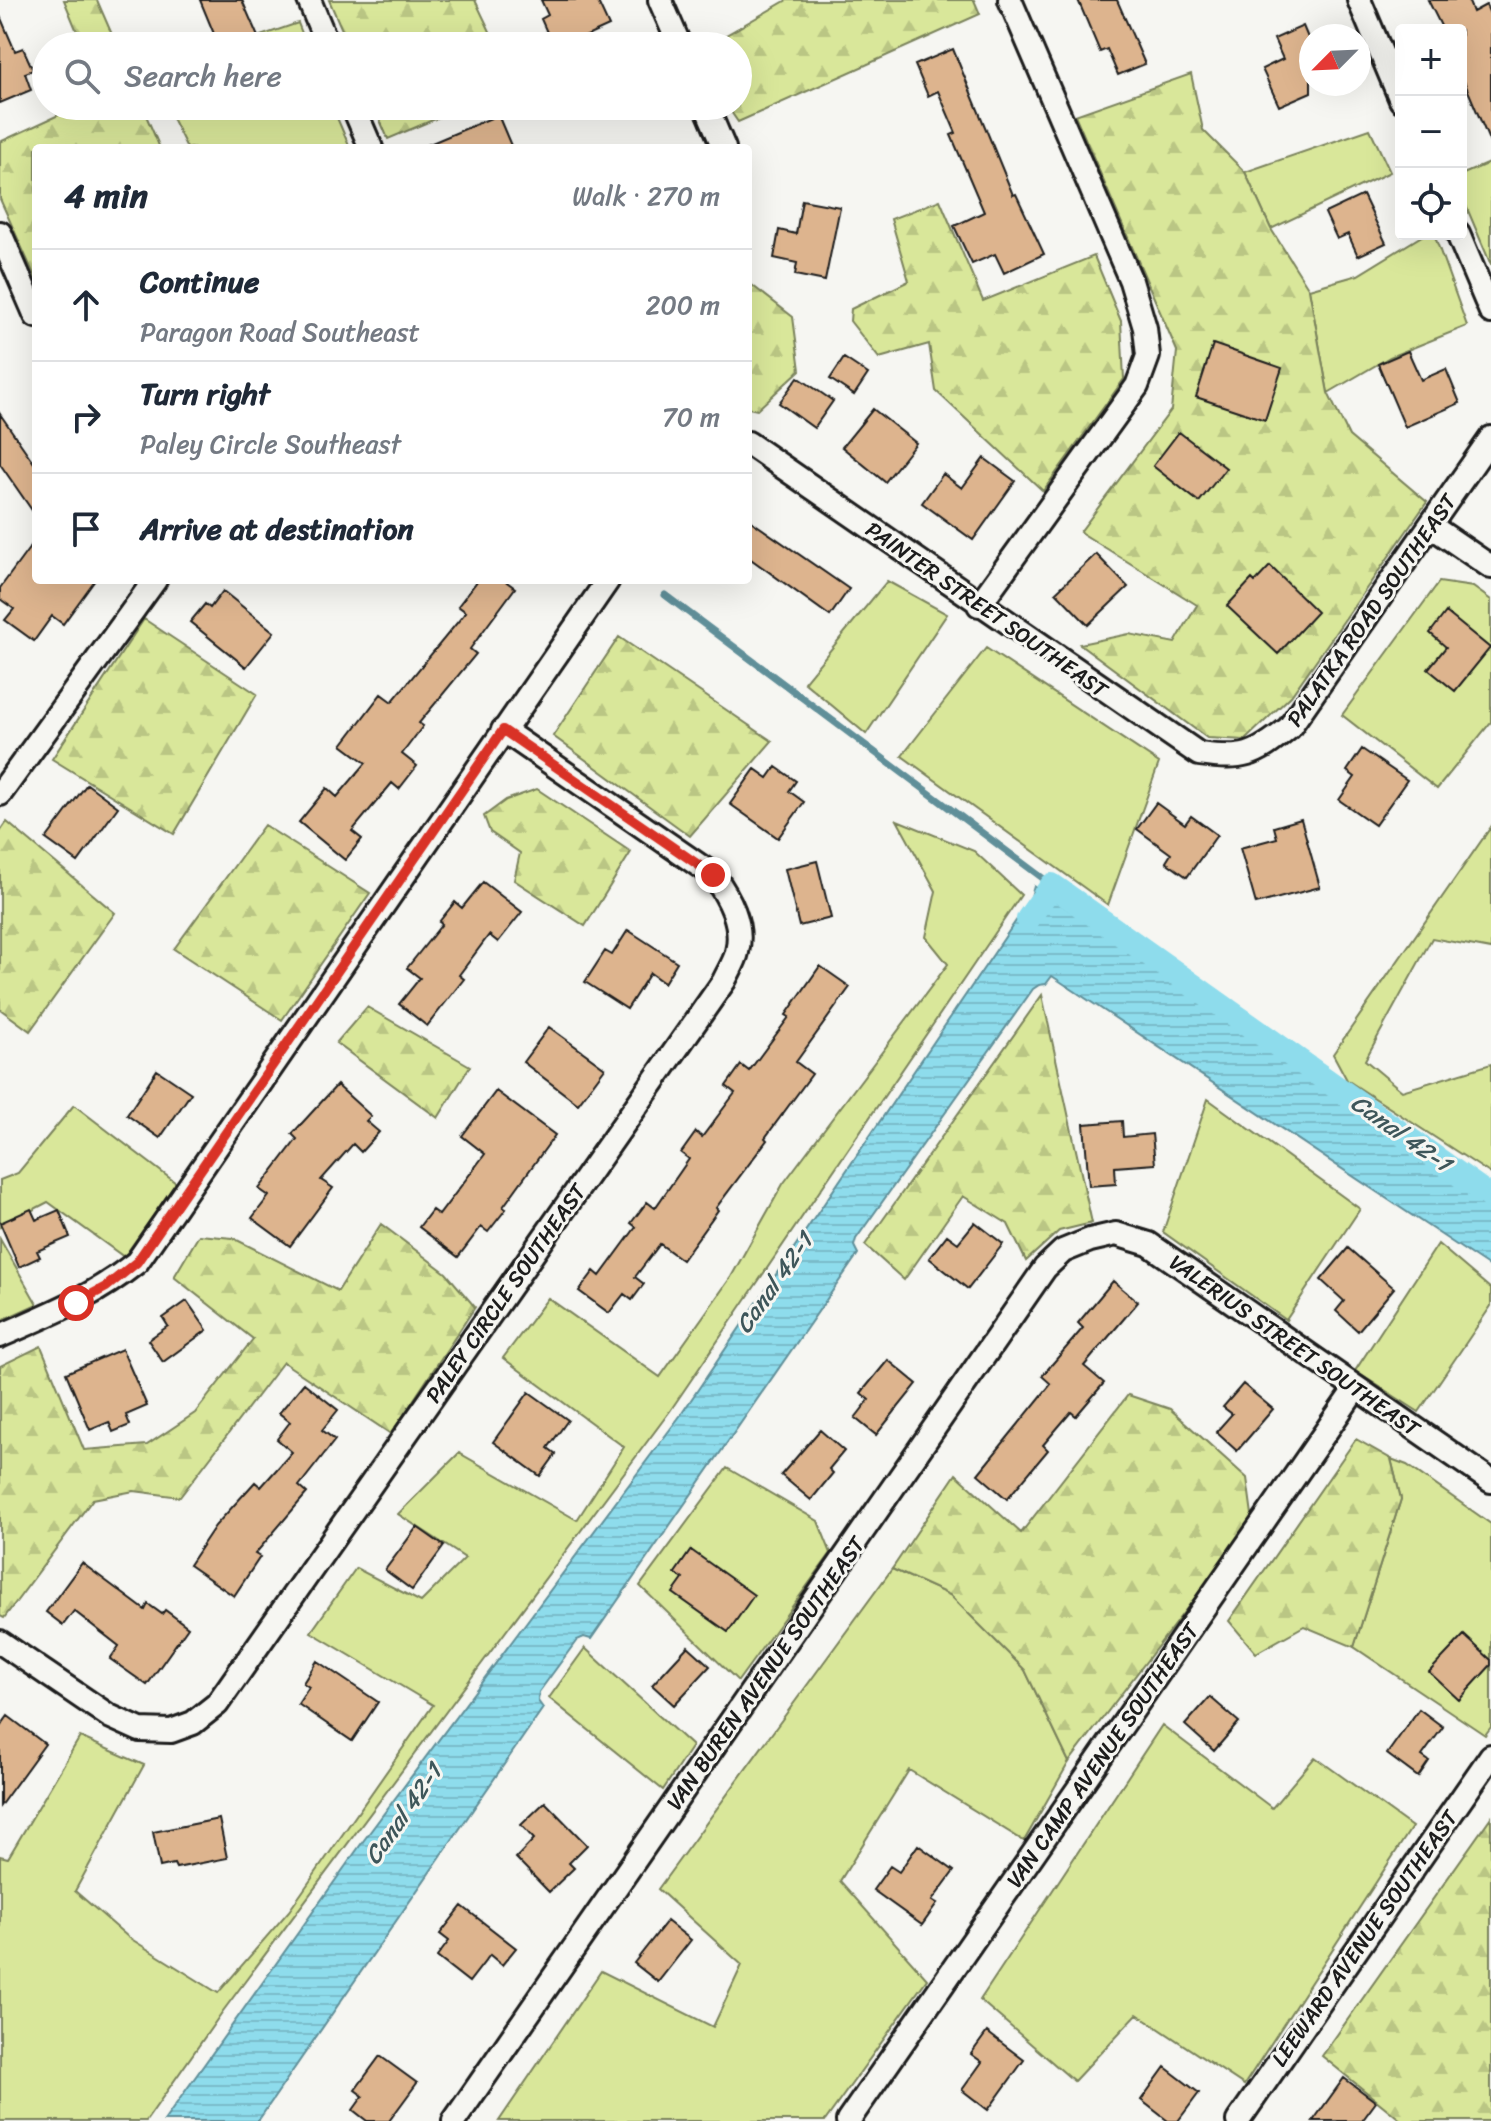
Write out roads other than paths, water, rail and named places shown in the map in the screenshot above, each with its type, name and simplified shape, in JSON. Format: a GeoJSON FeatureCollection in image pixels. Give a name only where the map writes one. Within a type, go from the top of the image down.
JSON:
{"type":"FeatureCollection","features":[{"type":"Feature","properties":{"kind":"street"},"geometry":{"type":"LineString","coordinates":[[309,0],[322,32]]}},
{"type":"Feature","properties":{"kind":"street"},"geometry":{"type":"LineString","coordinates":[[660,0],[674,32]]}},
{"type":"Feature","properties":{"kind":"street"},"geometry":{"type":"LineString","coordinates":[[979,605],[1137,386],[1148,356],[1145,328],[1131,281],[1010,0]]}},
{"type":"Feature","properties":{"kind":"street"},"geometry":{"type":"LineString","coordinates":[[1359,0],[1399,96]]}},
{"type":"Feature","properties":{"kind":"street"},"geometry":{"type":"LineString","coordinates":[[359,120],[369,144]]}},
{"type":"Feature","properties":{"kind":"street"},"geometry":{"type":"LineString","coordinates":[[712,120],[722,144]]}},
{"type":"Feature","properties":{"kind":"street"},"geometry":{"type":"LineString","coordinates":[[0,233],[32,307]]}},
{"type":"Feature","properties":{"kind":"street"},"geometry":{"type":"LineString","coordinates":[[1461,240],[1491,312]]}},
{"type":"Feature","properties":{"kind":"street","name":"PALATKA ROAD SOUTHEAST"},"geometry":{"type":"LineString","coordinates":[[1232,759],[1263,750],[1289,728],[1491,438]]}},
{"type":"Feature","properties":{"kind":"street","name":"PAINTER STREET SOUTHEAST"},"geometry":{"type":"LineString","coordinates":[[752,446],[1199,754],[1232,759]]}},
{"type":"Feature","properties":{"kind":"street"},"geometry":{"type":"LineString","coordinates":[[1431,526],[1491,567]]}},
{"type":"Feature","properties":{"kind":"street"},"geometry":{"type":"LineString","coordinates":[[0,794],[152,584]]}},
{"type":"Feature","properties":{"kind":"street"},"geometry":{"type":"LineString","coordinates":[[0,1336],[106,1287],[137,1262],[605,584]]}},
{"type":"Feature","properties":{"kind":"street","name":"PALEY CIRCLE SOUTHEAST"},"geometry":{"type":"LineString","coordinates":[[0,1642],[109,1716],[140,1730],[171,1731],[193,1723],[217,1704],[724,981],[738,952],[737,920],[726,894],[713,875],[503,730]]}},
{"type":"Feature","properties":{"kind":"street","name":"VALERIUS STREET SOUTHEAST"},"geometry":{"type":"LineString","coordinates":[[1090,1240],[1116,1234],[1149,1244],[1491,1481]]}},
{"type":"Feature","properties":{"kind":"street","name":"VAN BUREN AVENUE SOUTHEAST"},"geometry":{"type":"LineString","coordinates":[[454,2121],[1045,1268],[1063,1251],[1090,1240]]}},
{"type":"Feature","properties":{"kind":"street","name":"VAN CAMP AVENUE SOUTHEAST"},"geometry":{"type":"LineString","coordinates":[[848,2121],[1356,1388]]}},
{"type":"Feature","properties":{"kind":"street","name":"LEEWARD AVENUE SOUTHEAST"},"geometry":{"type":"LineString","coordinates":[[1238,2121],[1491,1756]]}},
{"type":"Feature","properties":{"kind":"water"},"geometry":{"type":"Polygon","coordinates":[[[1034,886],[1491,1200],[1491,1268],[1052,976],[1046,984],[1033,989],[856,1239],[854,1246],[858,1254],[591,1639],[584,1637],[577,1640],[539,1692],[538,1701],[543,1708],[258,2121],[164,2121],[364,1840],[680,1416],[1030,900],[1034,886]]]}},
{"type":"Feature","properties":{"kind":"waterway"},"geometry":{"type":"LineString","coordinates":[[665,595],[1052,885]]}},
{"type":"Feature","properties":{"kind":"waterway","name":"Canal 42-1"},"geometry":{"type":"LineString","coordinates":[[1028,919],[1052,885],[1491,1197]]}}]}
